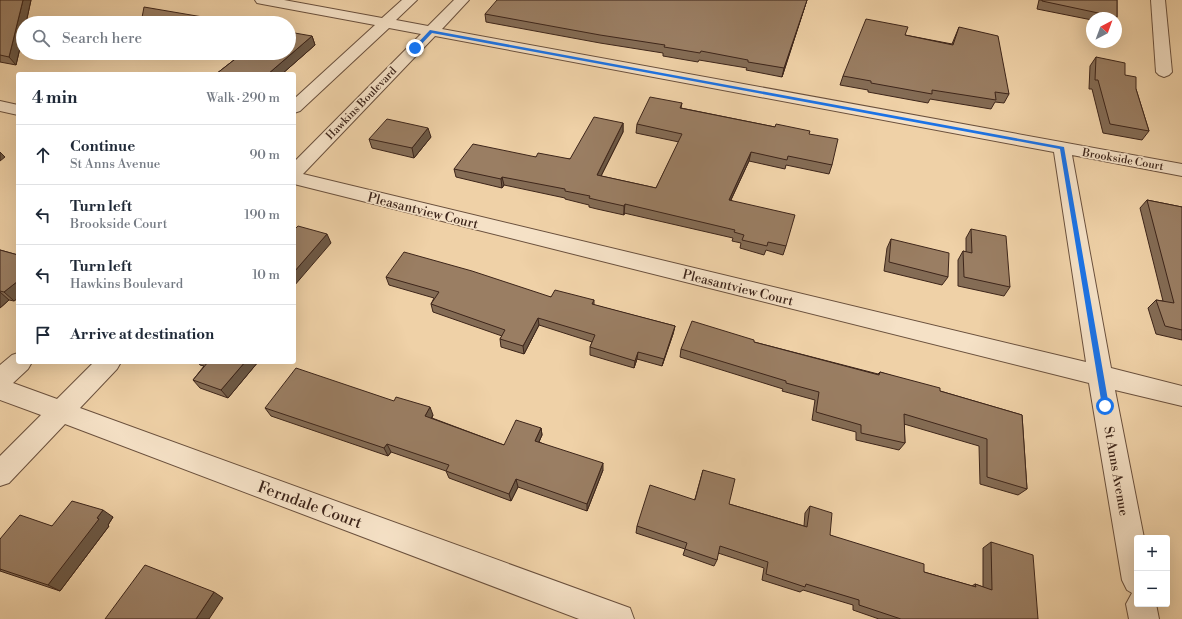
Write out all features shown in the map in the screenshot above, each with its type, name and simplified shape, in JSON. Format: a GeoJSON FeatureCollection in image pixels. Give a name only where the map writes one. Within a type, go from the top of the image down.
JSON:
{"type":"FeatureCollection","features":[{"type":"Feature","properties":{"kind":"street","name":"Brookside Court"},"geometry":{"type":"LineString","coordinates":[[262,0],[1182,170]]}},
{"type":"Feature","properties":{"kind":"street"},"geometry":{"type":"LineString","coordinates":[[296,106],[410,0]]}},
{"type":"Feature","properties":{"kind":"street","name":"Hawkins Boulevard"},"geometry":{"type":"LineString","coordinates":[[296,170],[462,0]]}},
{"type":"Feature","properties":{"kind":"street"},"geometry":{"type":"LineString","coordinates":[[1158,0],[1164,72]]}},
{"type":"Feature","properties":{"kind":"street"},"geometry":{"type":"LineString","coordinates":[[0,106],[16,110]]}},
{"type":"Feature","properties":{"kind":"street","name":"St Anns Avenue"},"geometry":{"type":"LineString","coordinates":[[1062,148],[1100,376],[1135,571]]}},
{"type":"Feature","properties":{"kind":"street","name":"Pleasantview Court"},"geometry":{"type":"LineString","coordinates":[[296,178],[1182,396]]}},
{"type":"Feature","properties":{"kind":"street"},"geometry":{"type":"LineString","coordinates":[[0,380],[18,364]]}},
{"type":"Feature","properties":{"kind":"street"},"geometry":{"type":"LineString","coordinates":[[0,474],[107,364]]}},
{"type":"Feature","properties":{"kind":"street","name":"Ferndale Court"},"geometry":{"type":"LineString","coordinates":[[0,389],[620,619]]}},
{"type":"Feature","properties":{"kind":"street"},"geometry":{"type":"LineString","coordinates":[[1142,607],[1144,619]]}},
{"type":"Feature","properties":{"kind":"building"},"geometry":{"type":"Polygon","coordinates":[[[0,0],[23,0],[19,16],[16,16],[16,28],[9,57],[0,55],[0,0]]]}},
{"type":"Feature","properties":{"kind":"building"},"geometry":{"type":"Polygon","coordinates":[[[497,0],[807,0],[784,68],[748,62],[748,60],[701,51],[700,53],[664,47],[665,45],[485,14],[497,0]]]}},
{"type":"Feature","properties":{"kind":"building"},"geometry":{"type":"Polygon","coordinates":[[[1117,0],[1117,12],[1094,12],[1042,1],[1117,0]]]}},
{"type":"Feature","properties":{"kind":"building"},"geometry":{"type":"Polygon","coordinates":[[[144,7],[197,16],[142,16],[144,7]]]}},
{"type":"Feature","properties":{"kind":"building"},"geometry":{"type":"Polygon","coordinates":[[[866,19],[908,27],[905,35],[953,45],[959,27],[998,36],[1009,94],[995,92],[996,100],[932,90],[932,94],[871,83],[871,81],[843,76],[866,19]]]}},
{"type":"Feature","properties":{"kind":"building"},"geometry":{"type":"Polygon","coordinates":[[[296,33],[312,36],[296,50],[296,33]]]}},
{"type":"Feature","properties":{"kind":"building"},"geometry":{"type":"Polygon","coordinates":[[[1096,57],[1125,63],[1125,75],[1136,77],[1136,89],[1149,131],[1110,124],[1098,80],[1095,80],[1096,57]]]}},
{"type":"Feature","properties":{"kind":"building"},"geometry":{"type":"Polygon","coordinates":[[[234,60],[284,60],[270,72],[219,72],[234,60]]]}},
{"type":"Feature","properties":{"kind":"building"},"geometry":{"type":"Polygon","coordinates":[[[650,97],[682,103],[680,108],[775,127],[776,124],[810,131],[809,134],[838,139],[832,165],[788,156],[787,160],[751,152],[729,200],[795,215],[786,246],[768,242],[767,246],[742,240],[744,235],[734,232],[735,230],[625,204],[624,206],[597,200],[589,198],[590,196],[565,191],[565,189],[502,177],[501,179],[454,169],[473,144],[536,157],[538,153],[570,159],[594,117],[623,123],[597,175],[656,188],[682,134],[637,124],[650,97]]]}},
{"type":"Feature","properties":{"kind":"building"},"geometry":{"type":"Polygon","coordinates":[[[387,119],[428,128],[412,148],[369,139],[387,119]]]}},
{"type":"Feature","properties":{"kind":"building"},"geometry":{"type":"Polygon","coordinates":[[[1147,200],[1182,207],[1182,330],[1165,326],[1156,300],[1174,303],[1147,200]]]}},
{"type":"Feature","properties":{"kind":"building"},"geometry":{"type":"Polygon","coordinates":[[[298,226],[327,234],[296,270],[296,228],[298,226]]]}},
{"type":"Feature","properties":{"kind":"building"},"geometry":{"type":"Polygon","coordinates":[[[971,229],[1006,236],[1010,287],[964,277],[963,251],[972,253],[971,229]]]}},
{"type":"Feature","properties":{"kind":"building"},"geometry":{"type":"Polygon","coordinates":[[[891,239],[949,253],[948,277],[889,262],[891,239]]]}},
{"type":"Feature","properties":{"kind":"building"},"geometry":{"type":"Polygon","coordinates":[[[0,250],[16,254],[16,283],[4,292],[0,291],[0,250]]]}},
{"type":"Feature","properties":{"kind":"building"},"geometry":{"type":"Polygon","coordinates":[[[404,252],[472,271],[551,297],[555,290],[594,300],[592,304],[675,326],[664,359],[638,352],[635,361],[590,347],[595,335],[538,318],[523,346],[500,339],[505,330],[431,304],[439,292],[386,277],[404,252]]]}},
{"type":"Feature","properties":{"kind":"building"},"geometry":{"type":"Polygon","coordinates":[[[692,321],[754,340],[754,342],[879,375],[880,372],[940,388],[940,391],[1022,415],[1027,489],[987,477],[987,439],[904,414],[905,443],[861,433],[861,425],[816,412],[819,392],[786,383],[786,381],[681,349],[692,321]]]}},
{"type":"Feature","properties":{"kind":"building"},"geometry":{"type":"Polygon","coordinates":[[[206,364],[243,364],[221,390],[193,380],[206,364]]]}},
{"type":"Feature","properties":{"kind":"building"},"geometry":{"type":"Polygon","coordinates":[[[296,368],[394,401],[396,397],[430,407],[425,416],[504,445],[516,420],[541,428],[535,441],[603,463],[587,504],[516,479],[509,494],[446,471],[449,465],[387,444],[384,448],[265,408],[296,368]]]}},
{"type":"Feature","properties":{"kind":"building"},"geometry":{"type":"Polygon","coordinates":[[[703,470],[735,479],[729,504],[807,527],[810,506],[832,513],[830,535],[924,564],[924,572],[976,587],[975,584],[992,590],[991,542],[1033,555],[1038,619],[901,619],[859,605],[859,600],[806,584],[805,587],[766,574],[768,562],[720,546],[717,560],[685,549],[687,543],[637,526],[650,485],[695,500],[703,470]]]}},
{"type":"Feature","properties":{"kind":"building"},"geometry":{"type":"Polygon","coordinates":[[[72,501],[103,510],[97,518],[99,519],[48,585],[0,569],[0,539],[20,515],[52,526],[72,501]]]}},
{"type":"Feature","properties":{"kind":"building"},"geometry":{"type":"Polygon","coordinates":[[[145,565],[214,592],[196,619],[105,619],[145,565]]]}},
{"type":"Feature","properties":{"kind":"route"},"geometry":{"type":"LineString","coordinates":[[415,48],[432,31],[1062,148],[1105,406]]}}]}
